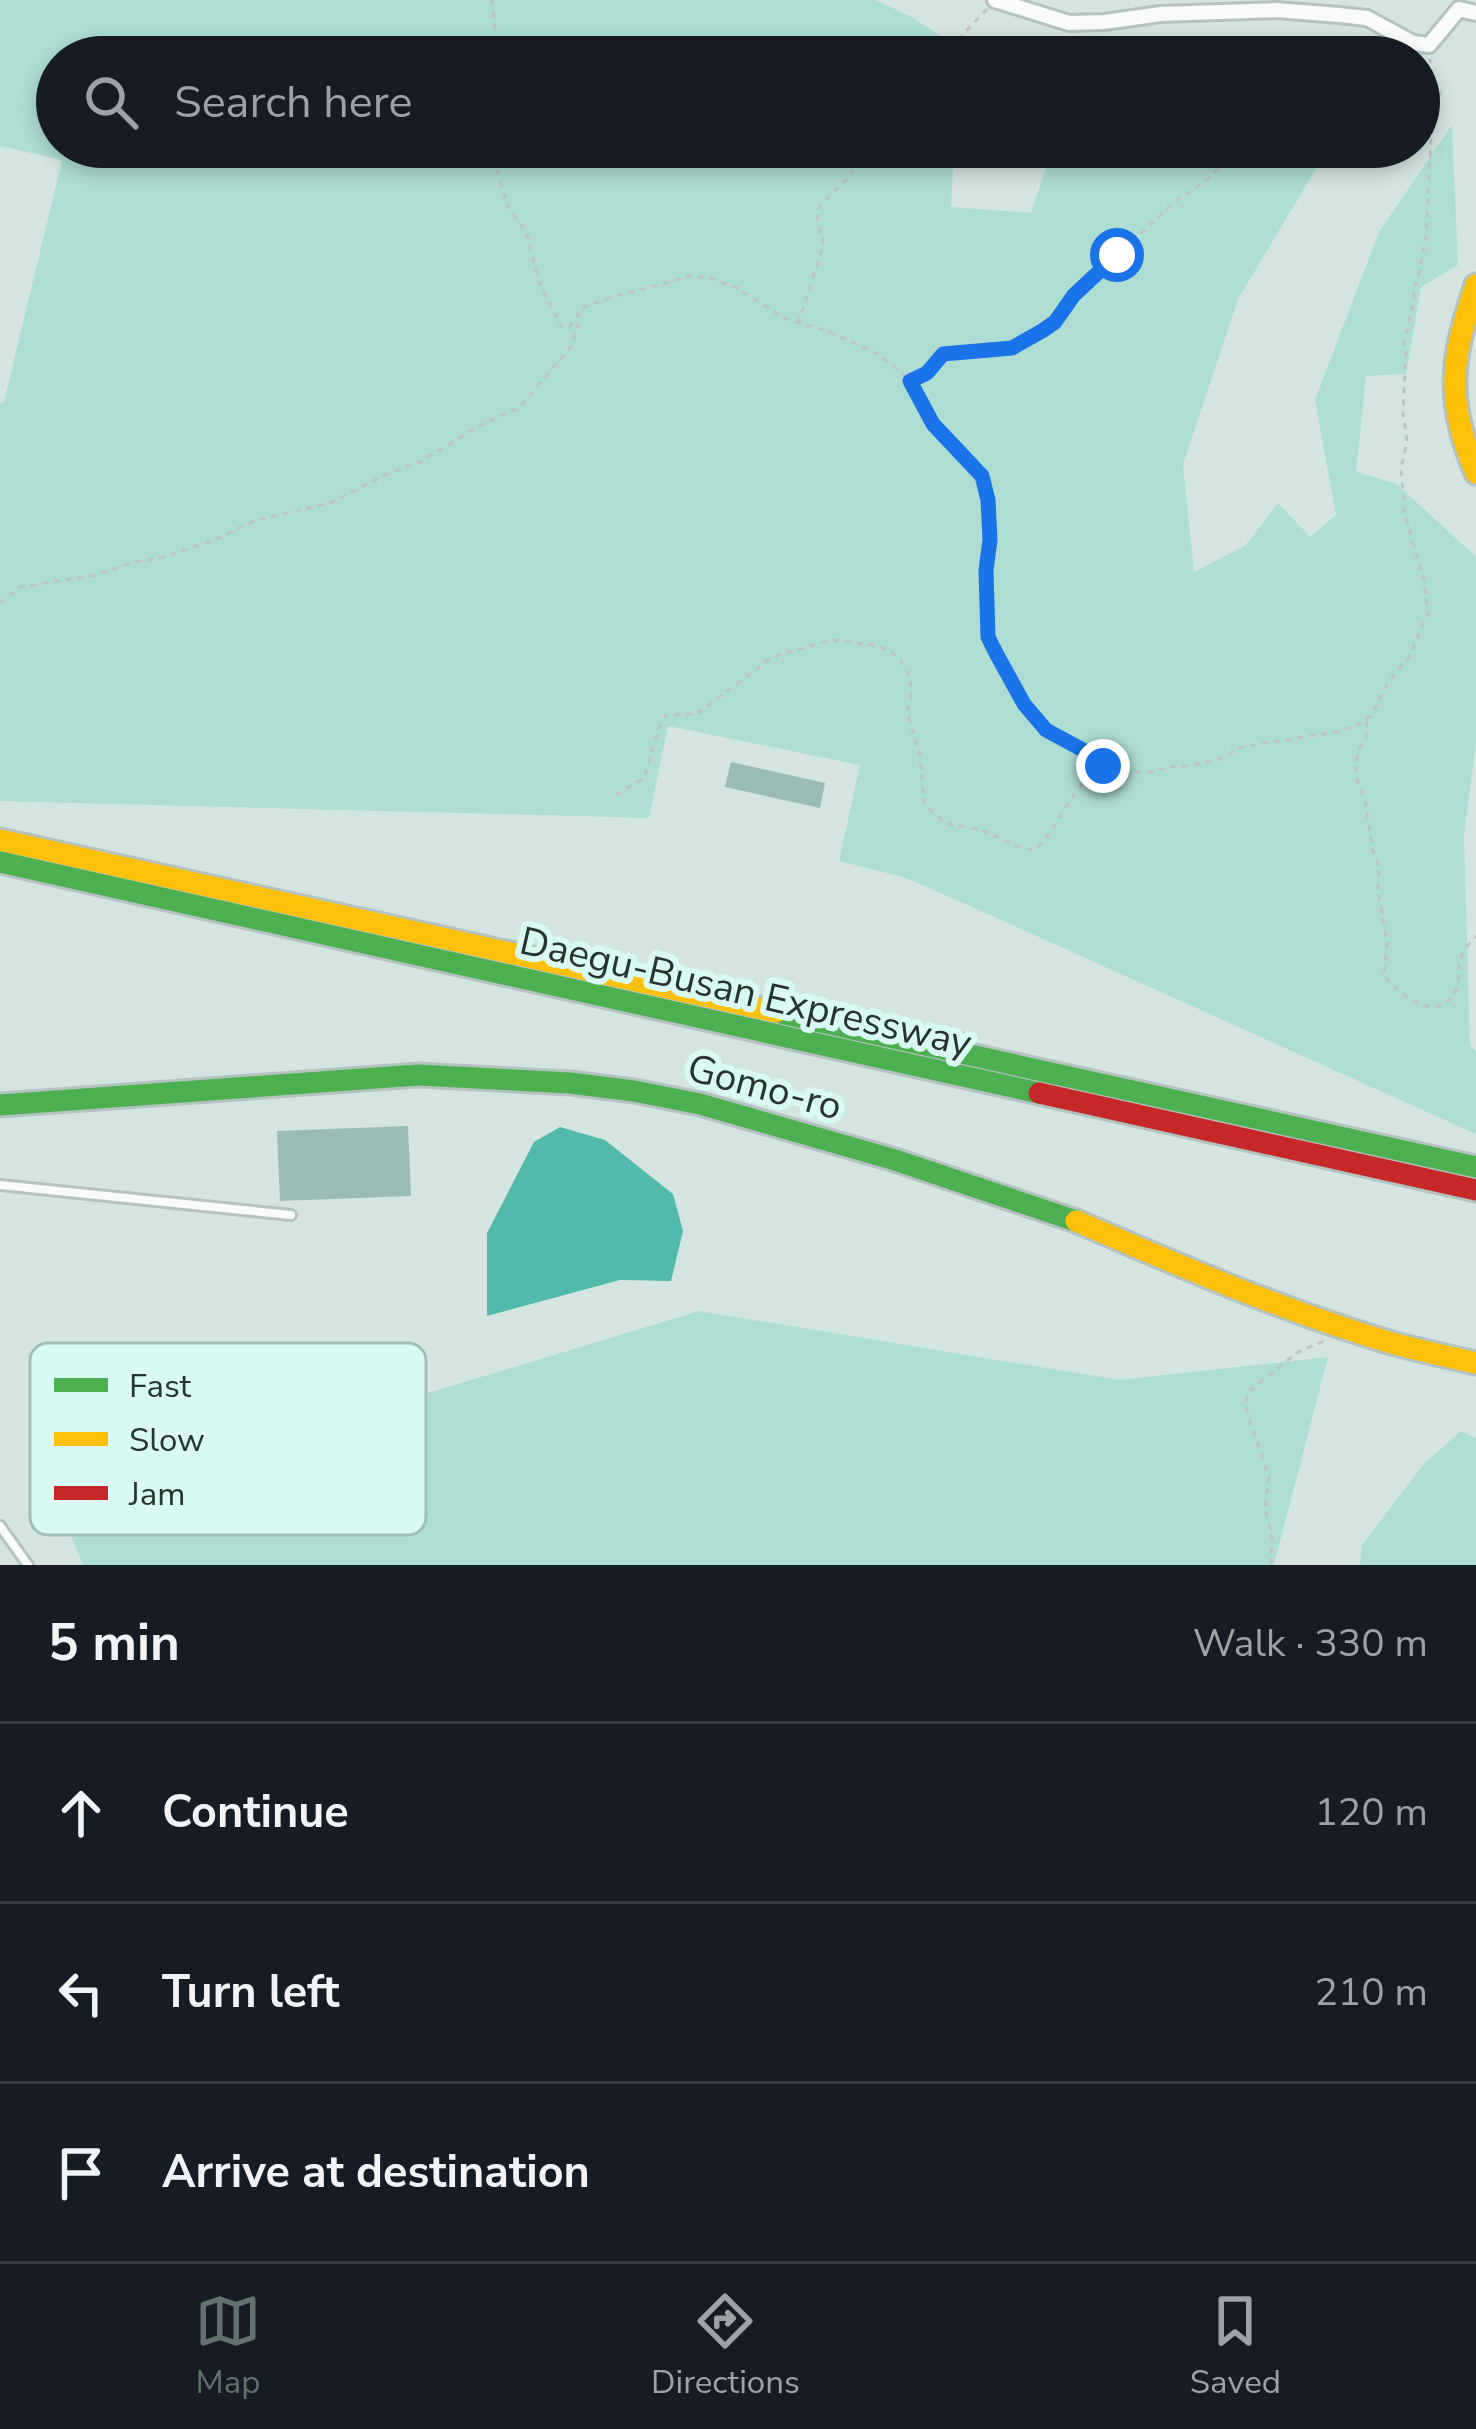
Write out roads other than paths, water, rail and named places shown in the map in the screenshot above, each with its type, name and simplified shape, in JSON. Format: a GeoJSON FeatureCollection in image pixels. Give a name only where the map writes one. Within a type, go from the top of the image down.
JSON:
{"type":"FeatureCollection","features":[{"type":"Feature","properties":{"kind":"main road"},"geometry":{"type":"LineString","coordinates":[[1476,285],[1454,370],[1460,426],[1476,473]]}},
{"type":"Feature","properties":{"kind":"main road","name":"Daegu-Busan Expressway"},"geometry":{"type":"LineString","coordinates":[[0,840],[1476,1167]]}},
{"type":"Feature","properties":{"kind":"main road","name":"Daegu-Busan Expressway"},"geometry":{"type":"LineString","coordinates":[[0,862],[1476,1190]]}},
{"type":"Feature","properties":{"kind":"main road","name":"Gomo-ro"},"geometry":{"type":"LineString","coordinates":[[0,1105],[418,1075],[634,1090],[700,1103],[896,1160],[1064,1216],[1346,1328],[1476,1363]]}},
{"type":"Feature","properties":{"kind":"street"},"geometry":{"type":"LineString","coordinates":[[999,1],[1069,23],[1276,10],[1367,18],[1400,36]]}},
{"type":"Feature","properties":{"kind":"street"},"geometry":{"type":"LineString","coordinates":[[1435,36],[1455,4],[1476,13]]}},
{"type":"Feature","properties":{"kind":"lane"},"geometry":{"type":"LineString","coordinates":[[0,1185],[291,1215]]}},
{"type":"Feature","properties":{"kind":"lane"},"geometry":{"type":"LineString","coordinates":[[0,1526],[28,1565]]}}]}
